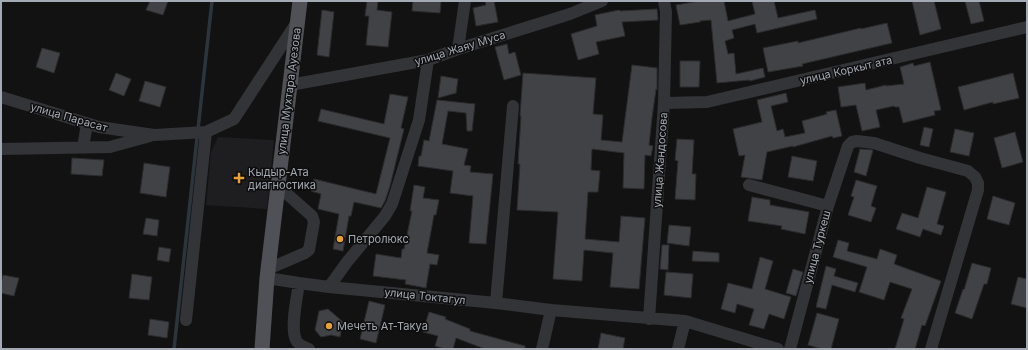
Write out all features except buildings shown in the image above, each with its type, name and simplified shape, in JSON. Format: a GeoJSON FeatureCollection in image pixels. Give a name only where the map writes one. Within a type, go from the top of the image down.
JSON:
{"type":"FeatureCollection","features":[{"type":"Feature","properties":{"kind":"main road","name":"улица Мухтара Ауезова"},"geometry":{"type":"LineString","coordinates":[[262,349],[268,273],[300,1]]}},
{"type":"Feature","properties":{"kind":"street"},"geometry":{"type":"LineString","coordinates":[[458,49],[465,1]]}},
{"type":"Feature","properties":{"kind":"street","name":"улица Жаяу Муса"},"geometry":{"type":"LineString","coordinates":[[290,85],[428,60],[458,49],[570,14],[602,1]]}},
{"type":"Feature","properties":{"kind":"street","name":"улица Жандосова"},"geometry":{"type":"LineString","coordinates":[[649,319],[664,103],[666,12],[664,1]]}},
{"type":"Feature","properties":{"kind":"street","name":"улица Парасат"},"geometry":{"type":"LineString","coordinates":[[1,97],[99,127],[154,135],[201,132],[234,119],[298,22]]}},
{"type":"Feature","properties":{"kind":"street","name":"улица Коркыт ата"},"geometry":{"type":"LineString","coordinates":[[664,103],[707,102],[1027,27]]}},
{"type":"Feature","properties":{"kind":"street"},"geometry":{"type":"LineString","coordinates":[[329,287],[347,262],[385,216],[392,204],[419,120],[428,60]]}},
{"type":"Feature","properties":{"kind":"street"},"geometry":{"type":"LineString","coordinates":[[496,303],[513,106]]}},
{"type":"Feature","properties":{"kind":"street"},"geometry":{"type":"LineString","coordinates":[[83,148],[87,124]]}},
{"type":"Feature","properties":{"kind":"street"},"geometry":{"type":"LineString","coordinates":[[186,320],[201,132]]}},
{"type":"Feature","properties":{"kind":"street"},"geometry":{"type":"LineString","coordinates":[[1,149],[110,147],[154,135]]}},
{"type":"Feature","properties":{"kind":"street","name":"улица Туркеш"},"geometry":{"type":"LineString","coordinates":[[790,349],[828,206],[848,146],[852,142],[857,141],[874,143],[920,158],[968,171],[975,177],[978,183],[978,190],[931,349]]}},
{"type":"Feature","properties":{"kind":"street"},"geometry":{"type":"LineString","coordinates":[[749,185],[828,206]]}},
{"type":"Feature","properties":{"kind":"street"},"geometry":{"type":"LineString","coordinates":[[268,273],[306,253],[314,222],[312,216],[278,186]]}},
{"type":"Feature","properties":{"kind":"street","name":"улица Токтагул"},"geometry":{"type":"LineString","coordinates":[[268,273],[298,283],[329,287],[496,303],[551,310],[685,321],[778,349]]}},
{"type":"Feature","properties":{"kind":"street"},"geometry":{"type":"LineString","coordinates":[[298,283],[294,320],[296,342],[309,349]]}},
{"type":"Feature","properties":{"kind":"street"},"geometry":{"type":"LineString","coordinates":[[542,349],[551,310]]}},
{"type":"Feature","properties":{"kind":"street"},"geometry":{"type":"LineString","coordinates":[[678,349],[685,321]]}},
{"type":"Feature","properties":{"kind":"shaded area","name":"Кыдыр-Ата диагностика"},"geometry":{"type":"Polygon","coordinates":[[[218,137],[274,140],[267,209],[206,205],[211,152],[218,137]]]}},
{"type":"Feature","properties":{"kind":"waterway"},"geometry":{"type":"LineString","coordinates":[[174,349],[212,1]]}},
{"type":"Feature","properties":{"kind":"place","name":"Кыдыр-Ата диагностика"},"geometry":{"type":"Point","coordinates":[239,178]}},
{"type":"Feature","properties":{"kind":"place","name":"Петролюкс"},"geometry":{"type":"Point","coordinates":[340,239]}},
{"type":"Feature","properties":{"kind":"place","name":"Мечеть Ат-Такуа"},"geometry":{"type":"Point","coordinates":[329,326]}}]}
